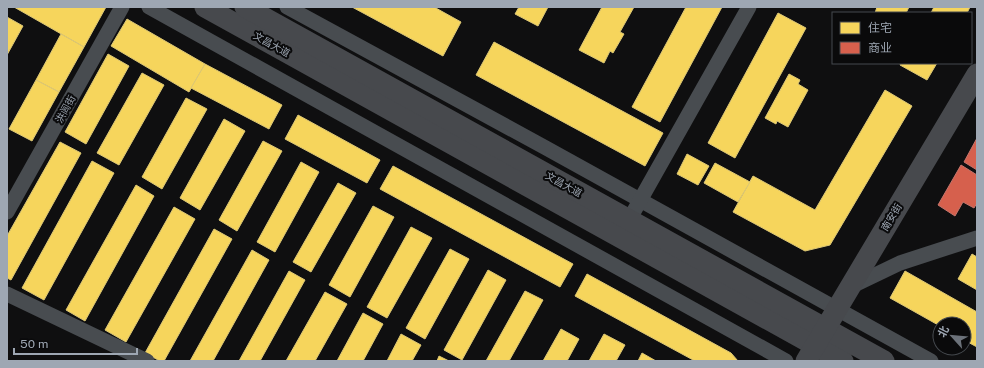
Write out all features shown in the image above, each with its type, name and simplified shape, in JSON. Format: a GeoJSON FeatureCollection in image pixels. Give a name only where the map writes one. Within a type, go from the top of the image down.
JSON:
{"type":"FeatureCollection","features":[{"type":"Feature","properties":{"kind":"main road","name":"文昌大道"},"geometry":{"type":"LineString","coordinates":[[205,7],[843,361]]}},
{"type":"Feature","properties":{"kind":"main road","name":"文昌大道"},"geometry":{"type":"LineString","coordinates":[[245,7],[629,220],[815,345],[884,361]]}},
{"type":"Feature","properties":{"kind":"main road","name":"南安街"},"geometry":{"type":"LineString","coordinates":[[815,345],[977,74]]}},
{"type":"Feature","properties":{"kind":"street","name":"洪闾街"},"geometry":{"type":"LineString","coordinates":[[7,212],[122,7]]}},
{"type":"Feature","properties":{"kind":"street"},"geometry":{"type":"LineString","coordinates":[[149,7],[786,361]]}},
{"type":"Feature","properties":{"kind":"street"},"geometry":{"type":"LineString","coordinates":[[286,7],[931,361]]}},
{"type":"Feature","properties":{"kind":"street"},"geometry":{"type":"LineString","coordinates":[[629,220],[749,7]]}},
{"type":"Feature","properties":{"kind":"street"},"geometry":{"type":"LineString","coordinates":[[850,287],[900,263],[977,238]]}},
{"type":"Feature","properties":{"kind":"street"},"geometry":{"type":"LineString","coordinates":[[7,294],[147,361]]}},
{"type":"Feature","properties":{"kind":"building: 住宅"},"geometry":{"type":"Polygon","coordinates":[[[14,7],[106,7],[84,47],[14,7]]]}},
{"type":"Feature","properties":{"kind":"building: 住宅"},"geometry":{"type":"Polygon","coordinates":[[[352,7],[434,7],[461,22],[443,56],[352,7]]]}},
{"type":"Feature","properties":{"kind":"building: 住宅"},"geometry":{"type":"Polygon","coordinates":[[[519,7],[548,7],[538,26],[515,14],[519,7]]]}},
{"type":"Feature","properties":{"kind":"building: 住宅"},"geometry":{"type":"Polygon","coordinates":[[[602,7],[634,7],[620,32],[624,34],[613,53],[610,51],[604,63],[579,50],[602,7]]]}},
{"type":"Feature","properties":{"kind":"building: 住宅"},"geometry":{"type":"Polygon","coordinates":[[[686,7],[722,7],[660,122],[632,107],[686,7]]]}},
{"type":"Feature","properties":{"kind":"building: 住宅"},"geometry":{"type":"Polygon","coordinates":[[[877,7],[909,7],[906,12],[875,12],[877,7]]]}},
{"type":"Feature","properties":{"kind":"building: 住宅"},"geometry":{"type":"Polygon","coordinates":[[[934,7],[970,7],[968,12],[932,12],[934,7]]]}},
{"type":"Feature","properties":{"kind":"building: 住宅"},"geometry":{"type":"Polygon","coordinates":[[[778,13],[806,28],[735,158],[708,143],[778,13]]]}},
{"type":"Feature","properties":{"kind":"building: 住宅"},"geometry":{"type":"Polygon","coordinates":[[[7,17],[23,26],[7,55],[7,17]]]}},
{"type":"Feature","properties":{"kind":"building: 住宅"},"geometry":{"type":"Polygon","coordinates":[[[127,19],[205,64],[189,92],[111,46],[127,19]]]}},
{"type":"Feature","properties":{"kind":"building: 住宅"},"geometry":{"type":"Polygon","coordinates":[[[61,34],[84,47],[59,92],[36,80],[61,34]]]}},
{"type":"Feature","properties":{"kind":"building: 住宅"},"geometry":{"type":"Polygon","coordinates":[[[494,42],[663,133],[645,166],[476,75],[494,42]]]}},
{"type":"Feature","properties":{"kind":"building: 住宅"},"geometry":{"type":"Polygon","coordinates":[[[108,54],[129,66],[86,144],[65,132],[108,54]]]}},
{"type":"Feature","properties":{"kind":"building: 住宅"},"geometry":{"type":"Polygon","coordinates":[[[205,64],[282,105],[269,129],[191,88],[205,64]]]}},
{"type":"Feature","properties":{"kind":"building: 住宅"},"geometry":{"type":"Polygon","coordinates":[[[900,64],[936,64],[927,80],[900,64]]]}},
{"type":"Feature","properties":{"kind":"building: 住宅"},"geometry":{"type":"Polygon","coordinates":[[[142,73],[164,85],[119,165],[97,153],[142,73]]]}},
{"type":"Feature","properties":{"kind":"building: 住宅"},"geometry":{"type":"Polygon","coordinates":[[[789,74],[800,80],[798,84],[808,90],[788,127],[777,121],[776,124],[765,118],[789,74]]]}},
{"type":"Feature","properties":{"kind":"building: 住宅"},"geometry":{"type":"Polygon","coordinates":[[[36,80],[59,92],[32,141],[9,129],[36,80]]]}},
{"type":"Feature","properties":{"kind":"building: 住宅"},"geometry":{"type":"Polygon","coordinates":[[[885,90],[912,106],[830,245],[805,251],[733,212],[753,176],[815,210],[885,90]]]}},
{"type":"Feature","properties":{"kind":"building: 住宅"},"geometry":{"type":"Polygon","coordinates":[[[186,98],[207,109],[162,189],[142,177],[186,98]]]}},
{"type":"Feature","properties":{"kind":"building: 住宅"},"geometry":{"type":"Polygon","coordinates":[[[298,115],[380,160],[367,183],[285,139],[298,115]]]}},
{"type":"Feature","properties":{"kind":"building: 住宅"},"geometry":{"type":"Polygon","coordinates":[[[224,119],[245,131],[200,210],[180,198],[224,119]]]}},
{"type":"Feature","properties":{"kind":"building: 住宅"},"geometry":{"type":"Polygon","coordinates":[[[263,141],[282,151],[237,231],[219,220],[263,141]]]}},
{"type":"Feature","properties":{"kind":"building: 住宅"},"geometry":{"type":"Polygon","coordinates":[[[60,142],[81,153],[11,280],[7,278],[7,236],[60,142]]]}},
{"type":"Feature","properties":{"kind":"building: 住宅"},"geometry":{"type":"Polygon","coordinates":[[[687,154],[709,166],[698,185],[677,174],[687,154]]]}},
{"type":"Feature","properties":{"kind":"building: 住宅"},"geometry":{"type":"Polygon","coordinates":[[[92,161],[114,173],[44,300],[22,288],[92,161]]]}},
{"type":"Feature","properties":{"kind":"building: 住宅"},"geometry":{"type":"Polygon","coordinates":[[[301,162],[319,172],[275,252],[257,242],[301,162]]]}},
{"type":"Feature","properties":{"kind":"building: 住宅"},"geometry":{"type":"Polygon","coordinates":[[[715,163],[750,182],[738,202],[704,183],[715,163]]]}},
{"type":"Feature","properties":{"kind":"building: 住宅"},"geometry":{"type":"Polygon","coordinates":[[[393,166],[573,264],[560,287],[380,189],[393,166]]]}},
{"type":"Feature","properties":{"kind":"building: 住宅"},"geometry":{"type":"Polygon","coordinates":[[[338,183],[356,193],[311,272],[293,262],[338,183]]]}},
{"type":"Feature","properties":{"kind":"building: 住宅"},"geometry":{"type":"Polygon","coordinates":[[[136,185],[154,196],[85,321],[66,310],[136,185]]]}},
{"type":"Feature","properties":{"kind":"building: 住宅"},"geometry":{"type":"Polygon","coordinates":[[[373,206],[394,217],[350,297],[329,285],[373,206]]]}},
{"type":"Feature","properties":{"kind":"building: 住宅"},"geometry":{"type":"Polygon","coordinates":[[[174,207],[195,219],[126,342],[105,330],[174,207]]]}},
{"type":"Feature","properties":{"kind":"building: 住宅"},"geometry":{"type":"Polygon","coordinates":[[[411,227],[432,238],[387,318],[367,307],[411,227]]]}},
{"type":"Feature","properties":{"kind":"building: 住宅"},"geometry":{"type":"Polygon","coordinates":[[[214,229],[232,239],[164,361],[160,361],[145,353],[214,229]]]}},
{"type":"Feature","properties":{"kind":"building: 住宅"},"geometry":{"type":"Polygon","coordinates":[[[450,249],[469,259],[425,339],[406,328],[450,249]]]}},
{"type":"Feature","properties":{"kind":"building: 住宅"},"geometry":{"type":"Polygon","coordinates":[[[252,250],[269,260],[213,361],[190,361],[252,250]]]}},
{"type":"Feature","properties":{"kind":"building: 住宅"},"geometry":{"type":"Polygon","coordinates":[[[972,254],[977,257],[977,290],[958,279],[972,254]]]}},
{"type":"Feature","properties":{"kind":"building: 住宅"},"geometry":{"type":"Polygon","coordinates":[[[488,270],[506,280],[462,360],[444,350],[488,270]]]}},
{"type":"Feature","properties":{"kind":"building: 住宅"},"geometry":{"type":"Polygon","coordinates":[[[289,271],[305,280],[260,361],[239,361],[289,271]]]}},
{"type":"Feature","properties":{"kind":"building: 住宅"},"geometry":{"type":"Polygon","coordinates":[[[905,271],[977,312],[977,347],[972,344],[972,316],[932,316],[932,322],[890,298],[905,271]]]}},
{"type":"Feature","properties":{"kind":"building: 住宅"},"geometry":{"type":"Polygon","coordinates":[[[587,274],[731,353],[738,361],[695,361],[575,296],[587,274]]]}},
{"type":"Feature","properties":{"kind":"building: 住宅"},"geometry":{"type":"Polygon","coordinates":[[[525,291],[543,300],[509,361],[486,361],[525,291]]]}},
{"type":"Feature","properties":{"kind":"building: 住宅"},"geometry":{"type":"Polygon","coordinates":[[[325,292],[347,304],[315,361],[286,361],[325,292]]]}},
{"type":"Feature","properties":{"kind":"building: 住宅"},"geometry":{"type":"Polygon","coordinates":[[[363,313],[383,324],[363,361],[337,361],[363,313]]]}},
{"type":"Feature","properties":{"kind":"building: 住宅"},"geometry":{"type":"Polygon","coordinates":[[[561,329],[579,339],[567,361],[543,361],[561,329]]]}},
{"type":"Feature","properties":{"kind":"building: 住宅"},"geometry":{"type":"Polygon","coordinates":[[[401,334],[421,345],[412,361],[387,361],[401,334]]]}},
{"type":"Feature","properties":{"kind":"building: 住宅"},"geometry":{"type":"Polygon","coordinates":[[[604,334],[625,345],[616,361],[589,361],[604,334]]]}},
{"type":"Feature","properties":{"kind":"building: 住宅"},"geometry":{"type":"Polygon","coordinates":[[[642,353],[656,361],[638,361],[642,353]]]}},
{"type":"Feature","properties":{"kind":"building: 住宅"},"geometry":{"type":"Polygon","coordinates":[[[439,356],[449,361],[437,361],[439,356]]]}},
{"type":"Feature","properties":{"kind":"building: 商业"},"geometry":{"type":"Polygon","coordinates":[[[977,138],[977,170],[964,162],[977,138]]]}},
{"type":"Feature","properties":{"kind":"building: 商业"},"geometry":{"type":"Polygon","coordinates":[[[961,165],[977,175],[977,203],[974,208],[963,202],[955,216],[938,205],[961,165]]]}}]}
